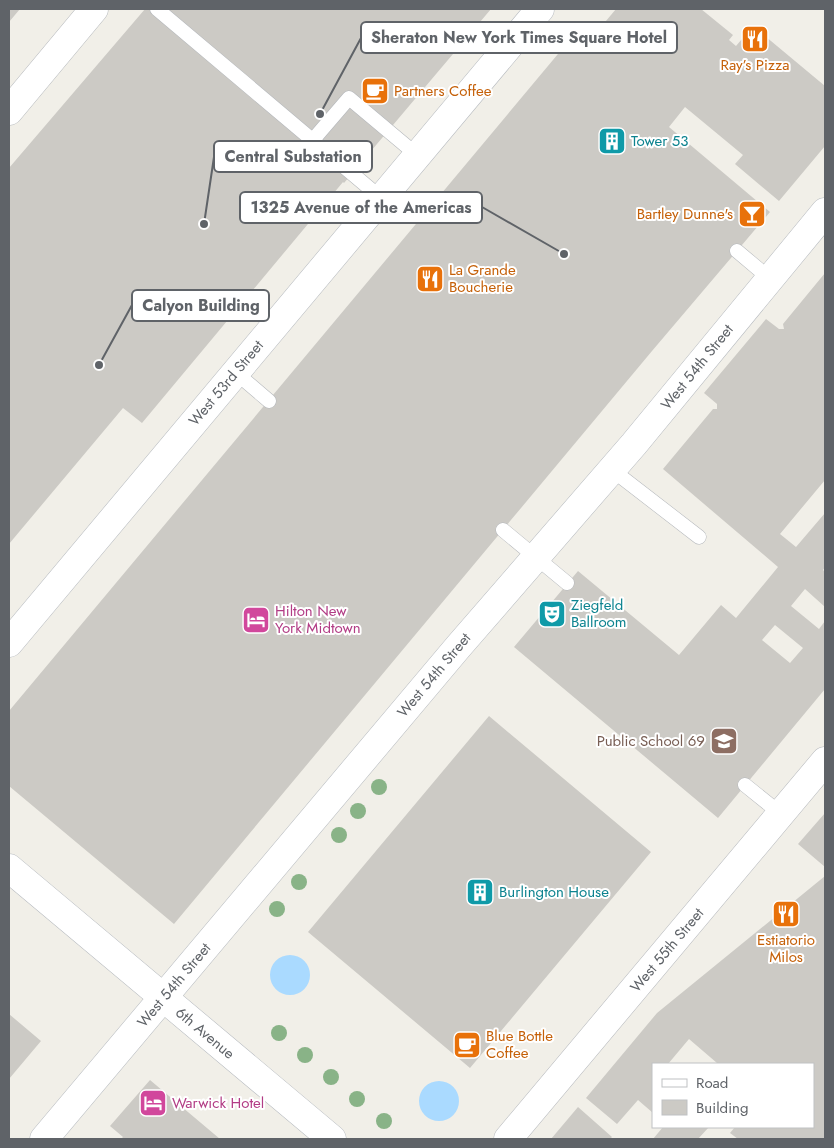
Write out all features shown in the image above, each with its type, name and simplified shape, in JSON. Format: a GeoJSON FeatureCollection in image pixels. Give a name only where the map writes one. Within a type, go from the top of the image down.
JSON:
{"type":"FeatureCollection","features":[{"type":"Feature","properties":{"kind":"main road"},"geometry":{"type":"LineString","coordinates":[[9,111],[94,9]]}},
{"type":"Feature","properties":{"kind":"main road","name":"West 53rd Street"},"geometry":{"type":"LineString","coordinates":[[9,643],[540,9]]}},
{"type":"Feature","properties":{"kind":"main road","name":"West 54th Street"},"geometry":{"type":"LineString","coordinates":[[44,1139],[458,646],[634,444],[825,212]]}},
{"type":"Feature","properties":{"kind":"main road","name":"West 55th Street"},"geometry":{"type":"LineString","coordinates":[[508,1139],[825,761]]}},
{"type":"Feature","properties":{"kind":"main road","name":"6th Avenue"},"geometry":{"type":"LineString","coordinates":[[9,868],[332,1139]]}},
{"type":"Feature","properties":{"kind":"lane"},"geometry":{"type":"LineString","coordinates":[[157,9],[380,198]]}},
{"type":"Feature","properties":{"kind":"lane"},"geometry":{"type":"LineString","coordinates":[[312,141],[349,98],[417,155]]}},
{"type":"Feature","properties":{"kind":"lane"},"geometry":{"type":"LineString","coordinates":[[737,251],[769,278]]}},
{"type":"Feature","properties":{"kind":"lane"},"geometry":{"type":"LineString","coordinates":[[235,372],[269,401]]}},
{"type":"Feature","properties":{"kind":"lane"},"geometry":{"type":"LineString","coordinates":[[612,469],[699,537]]}},
{"type":"Feature","properties":{"kind":"lane"},"geometry":{"type":"LineString","coordinates":[[503,530],[566,583]]}},
{"type":"Feature","properties":{"kind":"lane"},"geometry":{"type":"LineString","coordinates":[[745,785],[781,814]]}},
{"type":"Feature","properties":{"kind":"water"},"geometry":{"type":"Polygon","coordinates":[[[294,955],[301,958],[307,964],[310,975],[309,983],[301,992],[294,995],[286,995],[279,992],[271,983],[270,971],[273,964],[282,956],[294,955]]]}},
{"type":"Feature","properties":{"kind":"water"},"geometry":{"type":"Polygon","coordinates":[[[439,1081],[453,1087],[459,1101],[453,1115],[439,1121],[425,1115],[419,1101],[425,1087],[439,1081]]]}},
{"type":"Feature","properties":{"kind":"building"},"geometry":{"type":"Polygon","coordinates":[[[9,9],[20,9],[9,22],[9,9]]]}},
{"type":"Feature","properties":{"kind":"building"},"geometry":{"type":"Polygon","coordinates":[[[145,9],[491,9],[343,182],[142,423],[123,408],[9,544],[9,168],[145,9]]]}},
{"type":"Feature","properties":{"kind":"building"},"geometry":{"type":"Polygon","coordinates":[[[616,9],[701,9],[733,35],[729,40],[736,46],[753,26],[825,86],[825,146],[779,201],[735,164],[743,155],[685,107],[669,127],[770,212],[174,924],[9,786],[9,711],[568,42],[580,52],[616,9]]]}},
{"type":"Feature","properties":{"kind":"building"},"geometry":{"type":"Polygon","coordinates":[[[825,273],[825,480],[780,534],[796,547],[825,513],[825,567],[823,570],[825,572],[825,607],[805,589],[791,606],[819,629],[825,621],[825,689],[718,818],[514,647],[578,571],[679,655],[721,605],[736,618],[778,567],[663,469],[713,409],[717,409],[717,404],[704,393],[766,319],[779,329],[784,329],[783,324],[825,273]],[[775,625],[762,640],[790,663],[803,648],[775,625]]]}},
{"type":"Feature","properties":{"kind":"building","name":"Burlington House"},"geometry":{"type":"Polygon","coordinates":[[[489,716],[651,852],[470,1068],[308,932],[489,716]]]}},
{"type":"Feature","properties":{"kind":"building"},"geometry":{"type":"Polygon","coordinates":[[[825,813],[825,867],[798,844],[825,813]]]}},
{"type":"Feature","properties":{"kind":"building"},"geometry":{"type":"Polygon","coordinates":[[[825,876],[825,1139],[738,1139],[730,1133],[734,1128],[814,1128],[814,1063],[717,1063],[689,1039],[669,1063],[652,1063],[652,1112],[638,1100],[617,1124],[586,1098],[657,1013],[825,876]]]}},
{"type":"Feature","properties":{"kind":"building"},"geometry":{"type":"Polygon","coordinates":[[[9,1014],[41,1041],[9,1079],[9,1014]]]}},
{"type":"Feature","properties":{"kind":"building","name":"Warwick Hotel"},"geometry":{"type":"Polygon","coordinates":[[[150,1080],[220,1139],[121,1139],[123,1137],[110,1126],[150,1080]]]}},
{"type":"Feature","properties":{"kind":"building"},"geometry":{"type":"Polygon","coordinates":[[[578,1107],[612,1137],[610,1139],[551,1139],[578,1107]]]}},
{"type":"Feature","properties":{"kind":"building"},"geometry":{"type":"Polygon","coordinates":[[[662,1128],[708,1128],[698,1139],[653,1139],[662,1128]]]}},
{"type":"Feature","properties":{"kind":"place","name":"Ray’s Pizza"},"geometry":{"type":"Point","coordinates":[755,39]}},
{"type":"Feature","properties":{"kind":"place","name":"Partners Coffee"},"geometry":{"type":"Point","coordinates":[375,91]}},
{"type":"Feature","properties":{"kind":"place","name":"Sheraton New York Times Square Hotel"},"geometry":{"type":"Point","coordinates":[320,114]}},
{"type":"Feature","properties":{"kind":"place","name":"Tower 53"},"geometry":{"type":"Point","coordinates":[612,141]}},
{"type":"Feature","properties":{"kind":"place","name":"Bartley Dunne's"},"geometry":{"type":"Point","coordinates":[752,214]}},
{"type":"Feature","properties":{"kind":"place","name":"Central Substation"},"geometry":{"type":"Point","coordinates":[204,224]}},
{"type":"Feature","properties":{"kind":"place","name":"1325 Avenue of the Americas"},"geometry":{"type":"Point","coordinates":[564,254]}},
{"type":"Feature","properties":{"kind":"place","name":"La Grande Boucherie"},"geometry":{"type":"Point","coordinates":[430,279]}},
{"type":"Feature","properties":{"kind":"place","name":"Calyon Building"},"geometry":{"type":"Point","coordinates":[99,365]}},
{"type":"Feature","properties":{"kind":"place","name":"Ziegfeld Ballroom"},"geometry":{"type":"Point","coordinates":[552,614]}},
{"type":"Feature","properties":{"kind":"place","name":"Hilton New York Midtown"},"geometry":{"type":"Point","coordinates":[256,620]}},
{"type":"Feature","properties":{"kind":"place","name":"Public School 69"},"geometry":{"type":"Point","coordinates":[724,741]}},
{"type":"Feature","properties":{"kind":"place","name":"Burlington House"},"geometry":{"type":"Point","coordinates":[480,892]}},
{"type":"Feature","properties":{"kind":"place","name":"Estiatorio Milos"},"geometry":{"type":"Point","coordinates":[786,914]}},
{"type":"Feature","properties":{"kind":"place","name":"Blue Bottle Coffee"},"geometry":{"type":"Point","coordinates":[467,1045]}},
{"type":"Feature","properties":{"kind":"place","name":"Warwick Hotel"},"geometry":{"type":"Point","coordinates":[153,1103]}}]}
